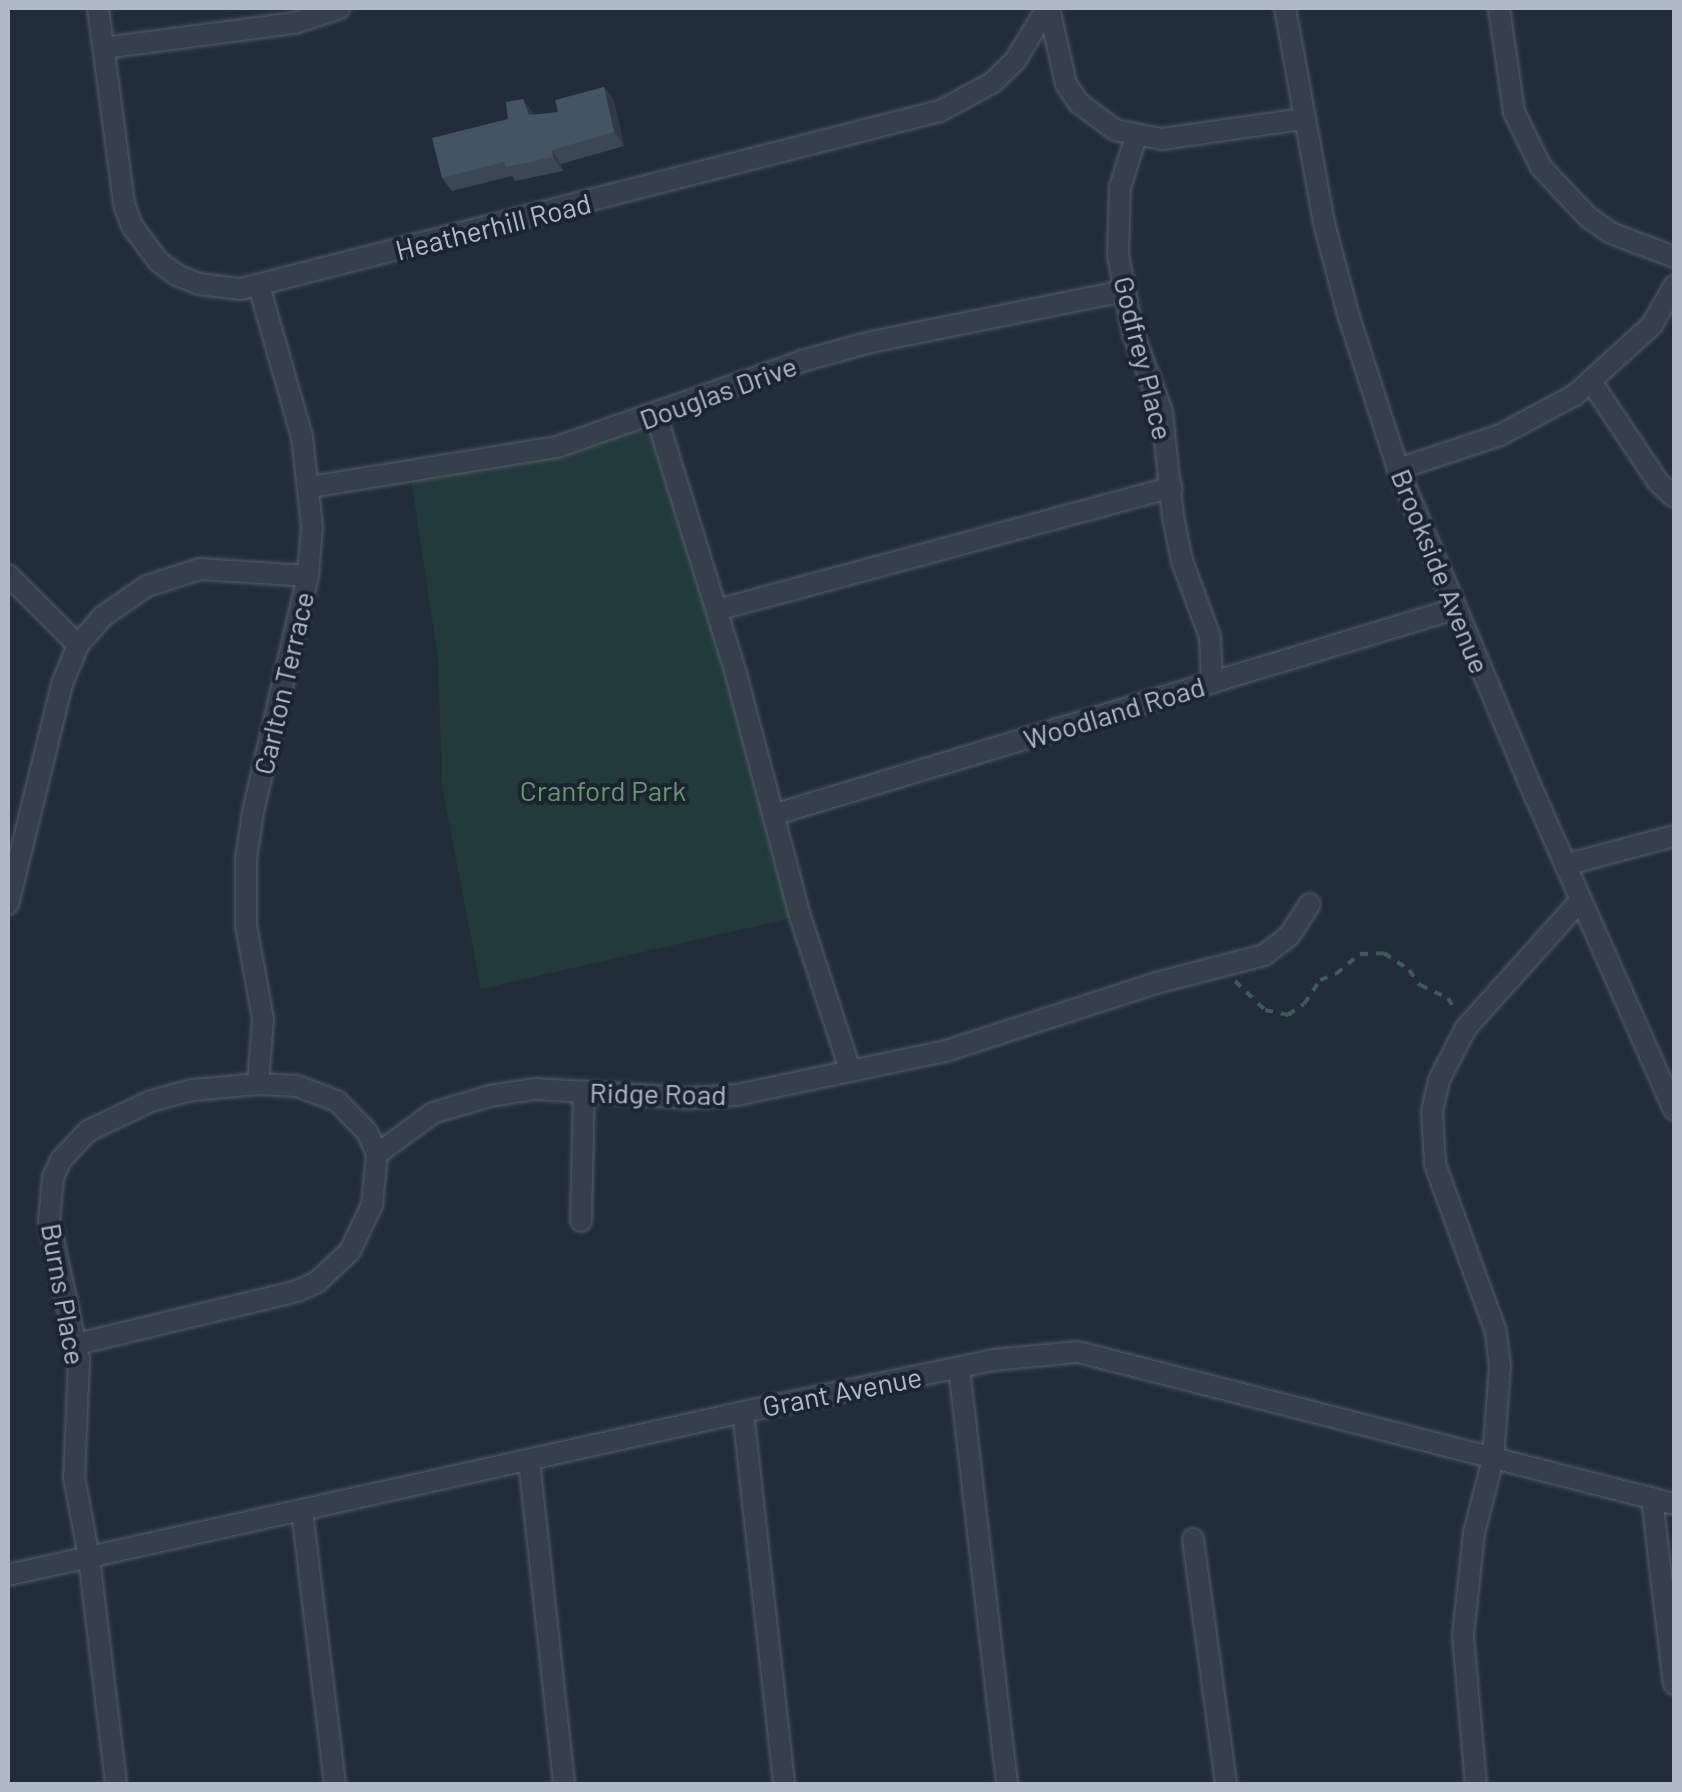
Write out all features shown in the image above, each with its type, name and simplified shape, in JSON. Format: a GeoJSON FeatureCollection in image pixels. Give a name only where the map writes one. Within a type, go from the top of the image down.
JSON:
{"type":"FeatureCollection","features":[{"type":"Feature","properties":{"kind":"street","name":"Heatherhill Road"},"geometry":{"type":"LineString","coordinates":[[98,8],[124,204],[143,244],[168,268],[199,284],[220,289],[259,286],[940,112],[992,82],[1015,61],[1048,8]]}},
{"type":"Feature","properties":{"kind":"street"},"geometry":{"type":"LineString","coordinates":[[104,48],[296,23],[340,8]]}},
{"type":"Feature","properties":{"kind":"street"},"geometry":{"type":"LineString","coordinates":[[1048,8],[1058,65],[1079,103],[1115,130],[1162,139],[1302,119]]}},
{"type":"Feature","properties":{"kind":"street","name":"Brookside Avenue"},"geometry":{"type":"LineString","coordinates":[[1285,8],[1302,119],[1348,314],[1398,469],[1455,610],[1674,1110]]}},
{"type":"Feature","properties":{"kind":"street"},"geometry":{"type":"LineString","coordinates":[[1499,8],[1514,112],[1541,167],[1562,194],[1600,225],[1674,258]]}},
{"type":"Feature","properties":{"kind":"street","name":"Godfrey Place"},"geometry":{"type":"LineString","coordinates":[[1136,137],[1120,187],[1117,223],[1126,290],[1133,334],[1162,412],[1182,561],[1210,637],[1212,682]]}},
{"type":"Feature","properties":{"kind":"street","name":"Carlton Terrace"},"geometry":{"type":"LineString","coordinates":[[258,1084],[263,1019],[246,925],[246,859],[252,812],[308,576],[310,487],[302,437],[259,286]]}},
{"type":"Feature","properties":{"kind":"street"},"geometry":{"type":"LineString","coordinates":[[1398,469],[1500,435],[1542,416],[1592,383],[1652,325],[1674,286]]}},
{"type":"Feature","properties":{"kind":"street","name":"Douglas Drive"},"geometry":{"type":"LineString","coordinates":[[310,487],[556,447],[656,415],[751,378],[870,342],[1126,290]]}},
{"type":"Feature","properties":{"kind":"street"},"geometry":{"type":"LineString","coordinates":[[1592,383],[1658,482],[1674,497]]}},
{"type":"Feature","properties":{"kind":"street"},"geometry":{"type":"LineString","coordinates":[[656,415],[717,610],[850,1070]]}},
{"type":"Feature","properties":{"kind":"street"},"geometry":{"type":"LineString","coordinates":[[717,610],[1172,488]]}},
{"type":"Feature","properties":{"kind":"street"},"geometry":{"type":"LineString","coordinates":[[8,904],[49,725],[78,644],[123,600],[173,576],[230,568],[308,576]]}},
{"type":"Feature","properties":{"kind":"street"},"geometry":{"type":"LineString","coordinates":[[8,574],[78,644]]}},
{"type":"Feature","properties":{"kind":"street","name":"Woodland Road"},"geometry":{"type":"LineString","coordinates":[[773,814],[1455,610]]}},
{"type":"Feature","properties":{"kind":"street"},"geometry":{"type":"LineString","coordinates":[[1565,865],[1674,836]]}},
{"type":"Feature","properties":{"kind":"street"},"geometry":{"type":"LineString","coordinates":[[1476,1784],[1463,1636],[1474,1534],[1493,1459],[1500,1366],[1496,1332],[1442,1186],[1432,1138],[1439,1080],[1468,1024],[1581,900]]}},
{"type":"Feature","properties":{"kind":"street","name":"Ridge Road"},"geometry":{"type":"LineString","coordinates":[[377,1154],[433,1113],[535,1088],[690,1098],[737,1095],[946,1050],[1264,954],[1288,936],[1310,904]]}},
{"type":"Feature","properties":{"kind":"street","name":"Burns Place"},"geometry":{"type":"LineString","coordinates":[[116,1784],[89,1557],[74,1477],[80,1395],[77,1344],[49,1220],[51,1188],[61,1160],[88,1131],[151,1100],[192,1090],[258,1084],[297,1086],[338,1102],[368,1132],[377,1154]]}},
{"type":"Feature","properties":{"kind":"street"},"geometry":{"type":"LineString","coordinates":[[581,1221],[584,1091]]}},
{"type":"Feature","properties":{"kind":"street"},"geometry":{"type":"LineString","coordinates":[[77,1344],[296,1291],[316,1282],[350,1251],[362,1229],[374,1193],[377,1154]]}},
{"type":"Feature","properties":{"kind":"street","name":"Grant Avenue"},"geometry":{"type":"LineString","coordinates":[[8,1575],[743,1412],[1036,1354],[1078,1352],[1674,1504]]}},
{"type":"Feature","properties":{"kind":"street"},"geometry":{"type":"LineString","coordinates":[[959,1368],[1007,1784]]}},
{"type":"Feature","properties":{"kind":"street"},"geometry":{"type":"LineString","coordinates":[[743,1412],[784,1784]]}},
{"type":"Feature","properties":{"kind":"street"},"geometry":{"type":"LineString","coordinates":[[528,1460],[564,1784]]}},
{"type":"Feature","properties":{"kind":"street"},"geometry":{"type":"LineString","coordinates":[[1652,1498],[1674,1684]]}},
{"type":"Feature","properties":{"kind":"street"},"geometry":{"type":"LineString","coordinates":[[302,1510],[335,1784]]}},
{"type":"Feature","properties":{"kind":"street"},"geometry":{"type":"LineString","coordinates":[[1193,1539],[1226,1784]]}},
{"type":"Feature","properties":{"kind":"path"},"geometry":{"type":"LineString","coordinates":[[1227,964],[1230,977],[1265,1010],[1288,1015],[1304,1004],[1320,980],[1336,974],[1360,954],[1384,953],[1409,970],[1420,985],[1448,998],[1468,1024]]}},
{"type":"Feature","properties":{"kind":"green space","name":"Cranford Park"},"geometry":{"type":"Polygon","coordinates":[[[656,415],[800,916],[481,989],[442,786],[438,658],[410,472],[656,415]]]}},
{"type":"Feature","properties":{"kind":"building"},"geometry":{"type":"Polygon","coordinates":[[[604,87],[614,132],[552,150],[553,157],[506,167],[504,162],[442,178],[432,138],[508,119],[506,102],[523,99],[529,115],[558,112],[555,100],[604,87]]]}}]}
